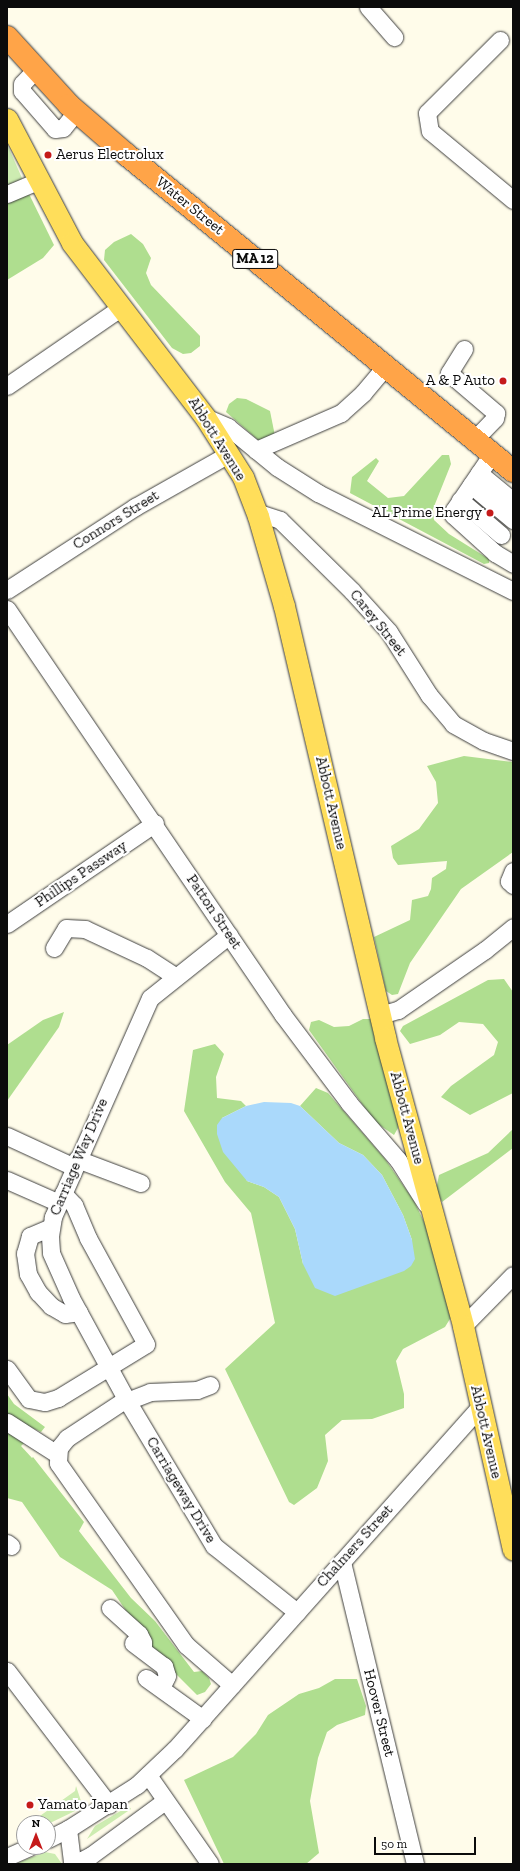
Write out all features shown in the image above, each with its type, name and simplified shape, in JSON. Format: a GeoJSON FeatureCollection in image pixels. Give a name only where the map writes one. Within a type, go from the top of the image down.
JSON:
{"type":"FeatureCollection","features":[{"type":"Feature","properties":{"kind":"highway","name":"Water Street"},"geometry":{"type":"LineString","coordinates":[[7,37],[35,70],[77,111],[385,367],[513,471]]}},
{"type":"Feature","properties":{"kind":"main road","name":"Abbott Avenue"},"geometry":{"type":"LineString","coordinates":[[7,119],[38,181],[72,243],[120,308],[205,417],[227,455],[243,477],[256,512],[284,606],[380,1015],[429,1209],[463,1326],[512,1544]]}},
{"type":"Feature","properties":{"kind":"street"},"geometry":{"type":"LineString","coordinates":[[368,7],[394,36]]}},
{"type":"Feature","properties":{"kind":"street"},"geometry":{"type":"LineString","coordinates":[[500,40],[427,113],[430,131],[513,200]]}},
{"type":"Feature","properties":{"kind":"street"},"geometry":{"type":"LineString","coordinates":[[7,194],[38,181]]}},
{"type":"Feature","properties":{"kind":"street"},"geometry":{"type":"LineString","coordinates":[[7,386],[120,308]]}},
{"type":"Feature","properties":{"kind":"street"},"geometry":{"type":"LineString","coordinates":[[464,349],[449,369],[449,373],[496,413],[494,418],[474,440]]}},
{"type":"Feature","properties":{"kind":"street"},"geometry":{"type":"LineString","coordinates":[[256,450],[341,413],[364,393],[385,367]]}},
{"type":"Feature","properties":{"kind":"street"},"geometry":{"type":"LineString","coordinates":[[205,417],[228,427],[256,450],[318,493],[360,516],[513,591]]}},
{"type":"Feature","properties":{"kind":"street"},"geometry":{"type":"LineString","coordinates":[[492,454],[460,500],[453,515],[490,549],[513,564]]}},
{"type":"Feature","properties":{"kind":"street","name":"Connors Street"},"geometry":{"type":"LineString","coordinates":[[7,590],[135,507],[227,455]]}},
{"type":"Feature","properties":{"kind":"street"},"geometry":{"type":"LineString","coordinates":[[475,479],[513,501]]}},
{"type":"Feature","properties":{"kind":"street"},"geometry":{"type":"LineString","coordinates":[[475,479],[513,521],[490,549]]}},
{"type":"Feature","properties":{"kind":"street"},"geometry":{"type":"LineString","coordinates":[[460,500],[501,535]]}},
{"type":"Feature","properties":{"kind":"street","name":"Carey Street"},"geometry":{"type":"LineString","coordinates":[[256,512],[280,520],[352,591],[389,632],[429,695],[453,724],[484,741],[513,751]]}},
{"type":"Feature","properties":{"kind":"street","name":"Patton Street"},"geometry":{"type":"LineString","coordinates":[[7,608],[155,823],[283,1015],[345,1097],[398,1160],[429,1209]]}},
{"type":"Feature","properties":{"kind":"street","name":"Phillips Passway"},"geometry":{"type":"LineString","coordinates":[[7,924],[155,823]]}},
{"type":"Feature","properties":{"kind":"street"},"geometry":{"type":"LineString","coordinates":[[513,870],[509,880],[513,885]]}},
{"type":"Feature","properties":{"kind":"street"},"geometry":{"type":"LineString","coordinates":[[380,1015],[398,1010],[485,950],[513,927]]}},
{"type":"Feature","properties":{"kind":"street"},"geometry":{"type":"LineString","coordinates":[[54,948],[66,928],[85,928],[147,958],[175,976]]}},
{"type":"Feature","properties":{"kind":"street","name":"Carriage Way Drive"},"geometry":{"type":"LineString","coordinates":[[143,1427],[78,1312],[51,1253],[51,1227],[75,1163],[150,998],[175,976],[229,935]]}},
{"type":"Feature","properties":{"kind":"street"},"geometry":{"type":"LineString","coordinates":[[7,1136],[75,1163],[141,1183]]}},
{"type":"Feature","properties":{"kind":"street"},"geometry":{"type":"LineString","coordinates":[[7,1180],[61,1198],[74,1205],[88,1238],[146,1344],[58,1398],[45,1402],[29,1399],[7,1369]]}},
{"type":"Feature","properties":{"kind":"street"},"geometry":{"type":"LineString","coordinates":[[51,1227],[30,1236],[25,1252],[28,1274],[38,1292],[51,1306],[65,1314],[78,1312]]}},
{"type":"Feature","properties":{"kind":"street"},"geometry":{"type":"LineString","coordinates":[[463,1326],[513,1275]]}},
{"type":"Feature","properties":{"kind":"street"},"geometry":{"type":"LineString","coordinates":[[210,1385],[197,1390],[150,1392],[127,1400],[67,1438],[57,1454],[58,1463],[186,1645],[232,1685]]}},
{"type":"Feature","properties":{"kind":"street","name":"Chalmers Street"},"geometry":{"type":"LineString","coordinates":[[56,1835],[109,1805],[148,1776],[203,1719],[296,1612],[480,1407]]}},
{"type":"Feature","properties":{"kind":"street"},"geometry":{"type":"LineString","coordinates":[[7,1422],[57,1454]]}},
{"type":"Feature","properties":{"kind":"street","name":"Carriageway Drive"},"geometry":{"type":"LineString","coordinates":[[143,1427],[214,1546],[296,1612]]}},
{"type":"Feature","properties":{"kind":"street","name":"Hoover Street"},"geometry":{"type":"LineString","coordinates":[[342,1562],[415,1864]]}},
{"type":"Feature","properties":{"kind":"street"},"geometry":{"type":"LineString","coordinates":[[110,1608],[139,1634],[143,1642],[138,1646],[160,1661],[167,1671],[166,1682],[161,1688]]}},
{"type":"Feature","properties":{"kind":"street"},"geometry":{"type":"LineString","coordinates":[[7,1670],[109,1805]]}},
{"type":"Feature","properties":{"kind":"street"},"geometry":{"type":"LineString","coordinates":[[146,1678],[203,1719]]}},
{"type":"Feature","properties":{"kind":"street"},"geometry":{"type":"LineString","coordinates":[[148,1776],[210,1864]]}},
{"type":"Feature","properties":{"kind":"street"},"geometry":{"type":"LineString","coordinates":[[68,1829],[73,1864],[90,1856],[165,1801]]}},
{"type":"Feature","properties":{"kind":"green space"},"geometry":{"type":"Polygon","coordinates":[[[7,144],[29,194],[7,208],[7,144]]]}},
{"type":"Feature","properties":{"kind":"green space"},"geometry":{"type":"Polygon","coordinates":[[[29,194],[54,245],[43,258],[7,280],[7,201],[29,194]]]}},
{"type":"Feature","properties":{"kind":"green space"},"geometry":{"type":"Polygon","coordinates":[[[131,234],[143,244],[151,258],[146,273],[151,285],[200,336],[200,346],[191,353],[183,354],[172,348],[104,260],[105,250],[114,242],[131,234]]]}},
{"type":"Feature","properties":{"kind":"green space"},"geometry":{"type":"Polygon","coordinates":[[[237,398],[246,399],[270,411],[275,436],[272,439],[258,440],[226,412],[229,404],[237,398]]]}},
{"type":"Feature","properties":{"kind":"green space"},"geometry":{"type":"Polygon","coordinates":[[[442,455],[449,455],[451,464],[433,509],[434,520],[449,534],[489,559],[489,563],[484,564],[350,493],[352,477],[376,458],[379,461],[367,481],[388,498],[404,496],[442,455]]]}},
{"type":"Feature","properties":{"kind":"green space"},"geometry":{"type":"Polygon","coordinates":[[[464,756],[513,762],[513,852],[461,889],[410,963],[398,994],[392,995],[386,991],[374,937],[410,920],[412,900],[428,896],[431,889],[432,878],[446,869],[447,861],[398,865],[393,858],[391,846],[419,829],[438,803],[436,782],[427,766],[464,756]]]}},
{"type":"Feature","properties":{"kind":"green space"},"geometry":{"type":"Polygon","coordinates":[[[504,979],[513,992],[513,1093],[470,1115],[441,1097],[451,1086],[494,1055],[498,1042],[483,1024],[459,1022],[440,1035],[410,1044],[400,1031],[403,1026],[488,980],[504,979]]]}},
{"type":"Feature","properties":{"kind":"green space"},"geometry":{"type":"Polygon","coordinates":[[[64,1012],[59,1027],[7,1101],[7,1045],[43,1020],[64,1012]]]}},
{"type":"Feature","properties":{"kind":"green space"},"geometry":{"type":"Polygon","coordinates":[[[363,1019],[372,1019],[398,1121],[398,1128],[394,1135],[375,1122],[309,1030],[311,1022],[319,1020],[334,1027],[349,1026],[363,1019]]]}},
{"type":"Feature","properties":{"kind":"green space"},"geometry":{"type":"Polygon","coordinates":[[[215,1044],[224,1054],[216,1077],[217,1098],[241,1101],[246,1106],[222,1118],[247,1181],[264,1187],[279,1197],[295,1229],[303,1264],[412,1240],[403,1215],[382,1175],[363,1155],[339,1143],[300,1106],[316,1088],[328,1093],[385,1159],[414,1201],[427,1228],[453,1314],[445,1327],[403,1349],[396,1361],[404,1394],[404,1408],[372,1419],[342,1420],[325,1435],[328,1461],[317,1488],[294,1505],[289,1502],[225,1369],[275,1323],[251,1213],[225,1182],[184,1111],[193,1050],[215,1044]]]}},
{"type":"Feature","properties":{"kind":"green space"},"geometry":{"type":"Polygon","coordinates":[[[513,1129],[513,1148],[442,1202],[436,1190],[439,1175],[488,1153],[513,1129]]]}},
{"type":"Feature","properties":{"kind":"green space"},"geometry":{"type":"Polygon","coordinates":[[[7,1394],[14,1404],[45,1427],[41,1432],[7,1416],[7,1394]]]}},
{"type":"Feature","properties":{"kind":"green space"},"geometry":{"type":"Polygon","coordinates":[[[7,1431],[26,1441],[21,1446],[32,1458],[33,1457],[84,1522],[79,1531],[131,1598],[155,1621],[194,1672],[202,1671],[209,1678],[211,1684],[205,1692],[197,1695],[166,1664],[137,1627],[112,1590],[60,1557],[22,1502],[7,1498],[7,1431]]]}},
{"type":"Feature","properties":{"kind":"green space"},"geometry":{"type":"Polygon","coordinates":[[[335,1679],[357,1679],[366,1706],[365,1715],[337,1725],[327,1732],[318,1758],[310,1801],[319,1853],[306,1864],[224,1864],[184,1780],[233,1757],[256,1734],[268,1715],[299,1694],[319,1688],[335,1679]]]}},
{"type":"Feature","properties":{"kind":"green space"},"geometry":{"type":"Polygon","coordinates":[[[76,1786],[81,1801],[75,1811],[56,1820],[56,1815],[41,1815],[75,1791],[76,1786]]]}},
{"type":"Feature","properties":{"kind":"green space"},"geometry":{"type":"Polygon","coordinates":[[[129,1806],[131,1809],[87,1839],[95,1826],[129,1806]]]}},
{"type":"Feature","properties":{"kind":"green space"},"geometry":{"type":"Polygon","coordinates":[[[38,1855],[56,1855],[62,1864],[15,1864],[38,1855]]]}},
{"type":"Feature","properties":{"kind":"water"},"geometry":{"type":"Polygon","coordinates":[[[264,1102],[291,1103],[300,1106],[339,1143],[363,1155],[382,1175],[403,1215],[412,1240],[415,1259],[411,1266],[404,1271],[335,1296],[315,1288],[303,1264],[295,1229],[279,1197],[264,1187],[247,1181],[223,1152],[217,1134],[217,1125],[222,1118],[246,1106],[264,1102]]]}},
{"type":"Feature","properties":{"kind":"place","name":"Aerus Electrolux"},"geometry":{"type":"Point","coordinates":[48,155]}},
{"type":"Feature","properties":{"kind":"place","name":"A & P Auto"},"geometry":{"type":"Point","coordinates":[503,381]}},
{"type":"Feature","properties":{"kind":"place","name":"AL Prime Energy"},"geometry":{"type":"Point","coordinates":[490,513]}},
{"type":"Feature","properties":{"kind":"place","name":"Yamato Japan"},"geometry":{"type":"Point","coordinates":[30,1805]}}]}
